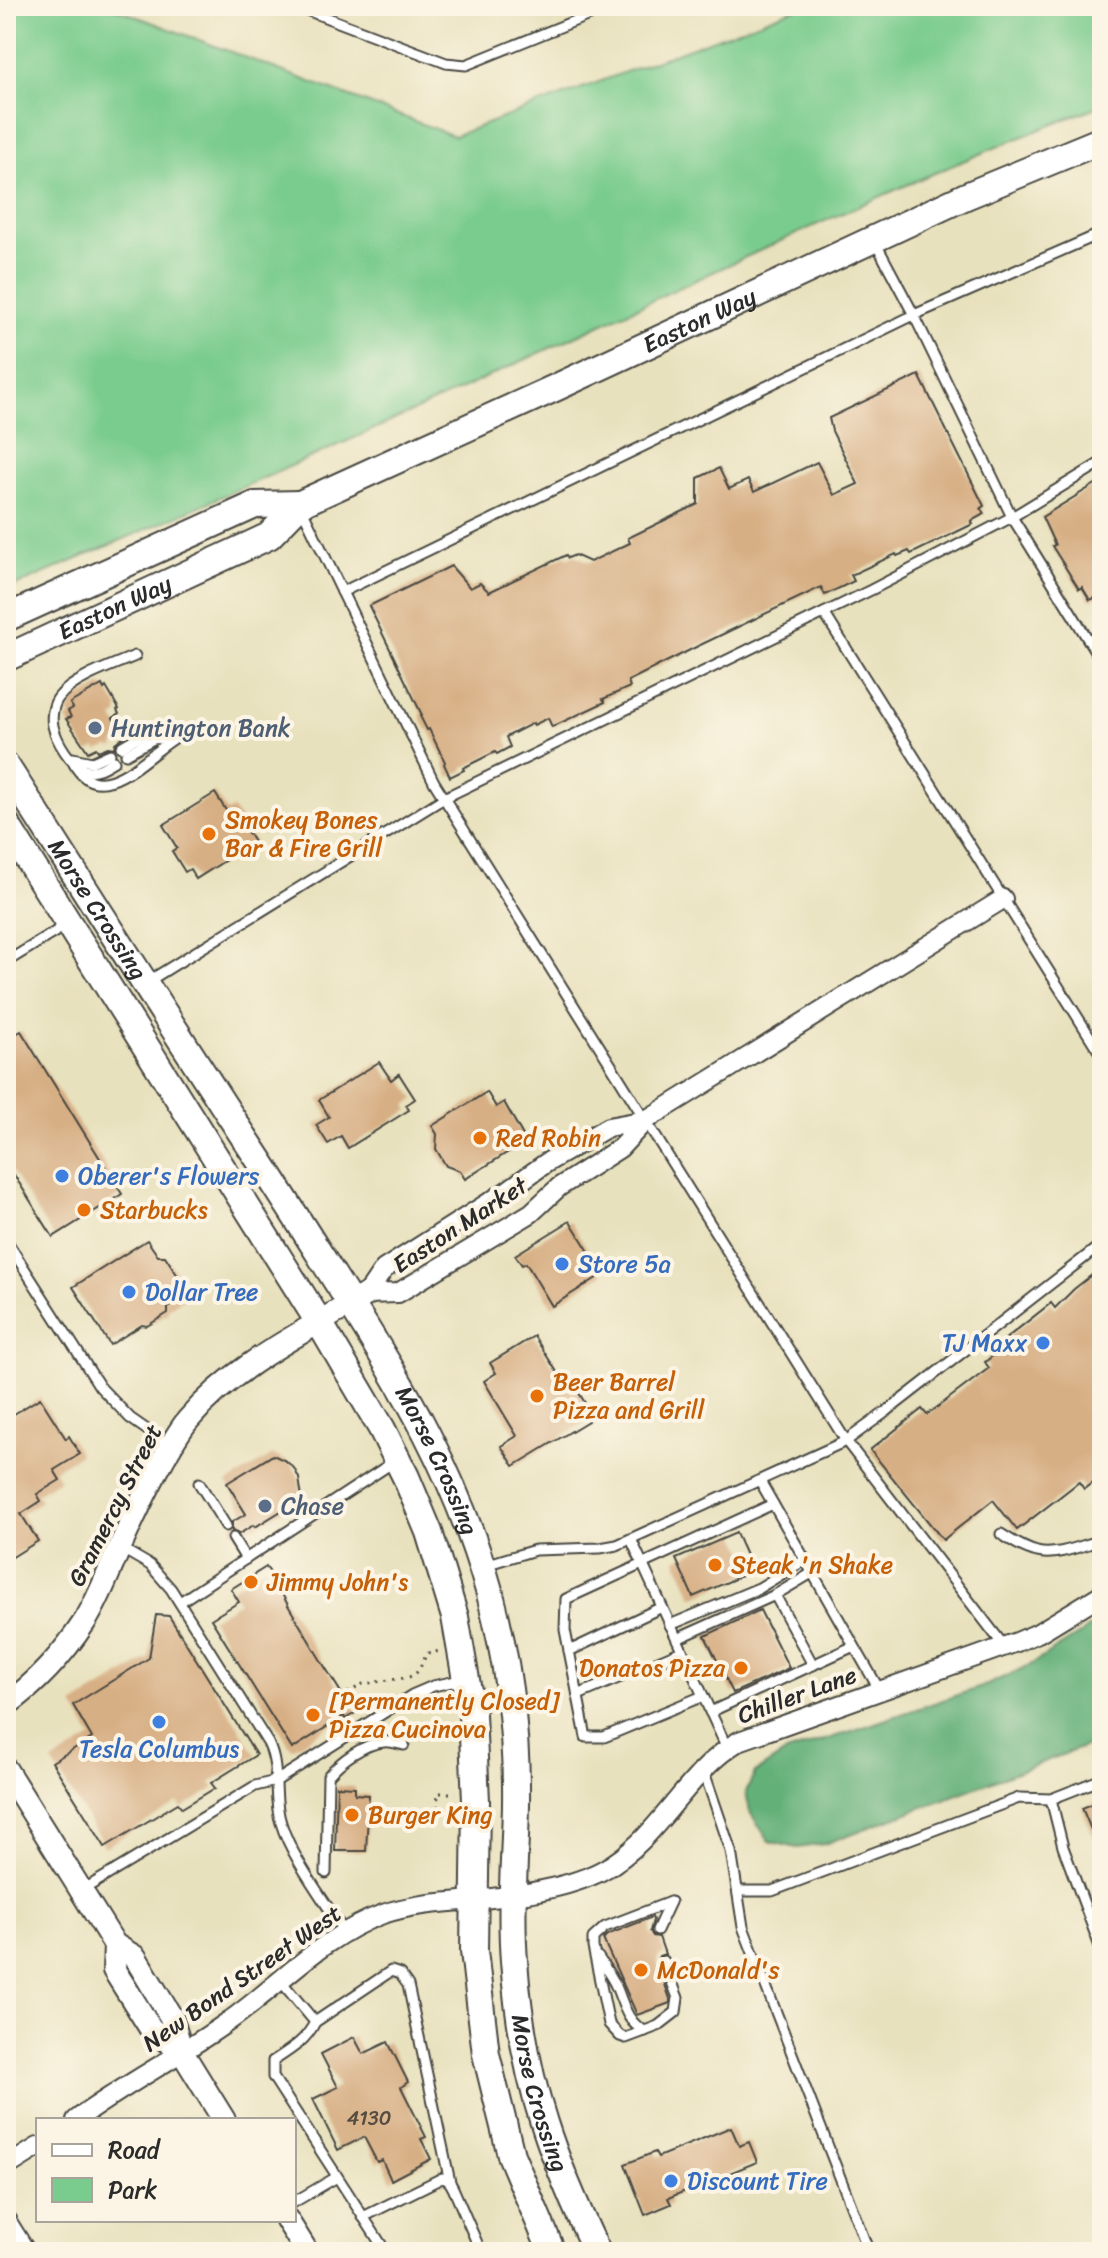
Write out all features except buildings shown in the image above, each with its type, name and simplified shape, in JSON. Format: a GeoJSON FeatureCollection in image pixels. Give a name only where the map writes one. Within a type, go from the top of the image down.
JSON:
{"type":"FeatureCollection","features":[{"type":"Feature","properties":{"kind":"main road","name":"Easton Way"},"geometry":{"type":"LineString","coordinates":[[6,658],[269,536],[300,504],[873,238],[1102,140]]}},
{"type":"Feature","properties":{"kind":"main road","name":"Easton Way"},"geometry":{"type":"LineString","coordinates":[[6,618],[255,505],[300,504]]}},
{"type":"Feature","properties":{"kind":"main road","name":"Morse Crossing"},"geometry":{"type":"LineString","coordinates":[[6,766],[144,984],[359,1298],[460,1503],[482,1566],[502,1646],[511,1709],[516,1804],[494,1897],[474,1951],[486,2054],[511,2155],[552,2252]]}},
{"type":"Feature","properties":{"kind":"main road","name":"Morse Crossing"},"geometry":{"type":"LineString","coordinates":[[6,824],[319,1322],[372,1410],[417,1501],[439,1560],[455,1617],[472,1714],[476,1770],[494,1897],[514,1961],[532,2081],[561,2172],[597,2252]]}},
{"type":"Feature","properties":{"kind":"street","name":"Easton Market"},"geometry":{"type":"LineString","coordinates":[[359,1298],[398,1293],[531,1213],[559,1187],[620,1148],[646,1120],[1003,899]]}},
{"type":"Feature","properties":{"kind":"street","name":"Easton Market"},"geometry":{"type":"LineString","coordinates":[[359,1298],[384,1269],[546,1163],[608,1127],[646,1120]]}},
{"type":"Feature","properties":{"kind":"street","name":"Gramercy Street"},"geometry":{"type":"LineString","coordinates":[[6,1705],[40,1677],[85,1620],[170,1446],[187,1421],[232,1378],[279,1344],[359,1298]]}},
{"type":"Feature","properties":{"kind":"street","name":"Chiller Lane"},"geometry":{"type":"LineString","coordinates":[[494,1897],[570,1882],[605,1869],[645,1838],[703,1769],[739,1741],[1005,1647],[1038,1633],[1102,1594]]}},
{"type":"Feature","properties":{"kind":"street"},"geometry":{"type":"LineString","coordinates":[[6,1770],[115,1945],[114,1970],[151,2029],[182,2052],[223,2118]]}},
{"type":"Feature","properties":{"kind":"street","name":"New Bond Street West"},"geometry":{"type":"LineString","coordinates":[[79,2118],[232,2019],[317,1949],[344,1932],[402,1908],[494,1897]]}},
{"type":"Feature","properties":{"kind":"street"},"geometry":{"type":"LineString","coordinates":[[6,2167],[36,2148]]}},
{"type":"Feature","properties":{"kind":"street"},"geometry":{"type":"LineString","coordinates":[[6,2220],[26,2252]]}},
{"type":"Feature","properties":{"kind":"street"},"geometry":{"type":"LineString","coordinates":[[288,2222],[307,2252]]}},
{"type":"Feature","properties":{"kind":"lane"},"geometry":{"type":"LineString","coordinates":[[296,6],[446,63],[466,65],[605,6]]}},
{"type":"Feature","properties":{"kind":"lane"},"geometry":{"type":"LineString","coordinates":[[342,592],[914,315],[1102,233]]}},
{"type":"Feature","properties":{"kind":"lane"},"geometry":{"type":"LineString","coordinates":[[873,238],[1012,517],[1102,662]]}},
{"type":"Feature","properties":{"kind":"lane"},"geometry":{"type":"LineString","coordinates":[[144,984],[444,798],[824,613],[1012,517],[1102,462]]}},
{"type":"Feature","properties":{"kind":"lane"},"geometry":{"type":"LineString","coordinates":[[300,504],[434,782],[846,1441],[1005,1647]]}},
{"type":"Feature","properties":{"kind":"lane"},"geometry":{"type":"LineString","coordinates":[[824,613],[1102,1056]]}},
{"type":"Feature","properties":{"kind":"lane"},"geometry":{"type":"LineString","coordinates":[[124,751],[139,736],[177,736],[154,755],[110,781],[90,782],[81,775],[53,725],[55,704],[73,684],[135,656]]}},
{"type":"Feature","properties":{"kind":"lane"},"geometry":{"type":"LineString","coordinates":[[71,759],[92,762],[112,758]]}},
{"type":"Feature","properties":{"kind":"lane"},"geometry":{"type":"LineString","coordinates":[[6,962],[69,923]]}},
{"type":"Feature","properties":{"kind":"lane"},"geometry":{"type":"LineString","coordinates":[[6,1240],[100,1387],[130,1418],[170,1446]]}},
{"type":"Feature","properties":{"kind":"lane"},"geometry":{"type":"LineString","coordinates":[[482,1566],[535,1550],[617,1545],[846,1441],[1102,1244]]}},
{"type":"Feature","properties":{"kind":"lane"},"geometry":{"type":"LineString","coordinates":[[180,1602],[397,1459]]}},
{"type":"Feature","properties":{"kind":"lane"},"geometry":{"type":"LineString","coordinates":[[760,1481],[880,1691]]}},
{"type":"Feature","properties":{"kind":"lane"},"geometry":{"type":"LineString","coordinates":[[199,1483],[226,1526]]}},
{"type":"Feature","properties":{"kind":"lane"},"geometry":{"type":"LineString","coordinates":[[703,1696],[604,1737],[586,1737],[565,1630],[566,1599],[773,1504]]}},
{"type":"Feature","properties":{"kind":"lane"},"geometry":{"type":"LineString","coordinates":[[1001,1534],[1040,1553],[1102,1540]]}},
{"type":"Feature","properties":{"kind":"lane"},"geometry":{"type":"LineString","coordinates":[[233,1538],[246,1559]]}},
{"type":"Feature","properties":{"kind":"lane"},"geometry":{"type":"LineString","coordinates":[[631,1539],[727,1748]]}},
{"type":"Feature","properties":{"kind":"lane"},"geometry":{"type":"LineString","coordinates":[[119,1547],[158,1573],[180,1602],[268,1743],[274,1756],[277,1809],[284,1833],[344,1932]]}},
{"type":"Feature","properties":{"kind":"lane"},"geometry":{"type":"LineString","coordinates":[[670,1625],[759,1588],[805,1560]]}},
{"type":"Feature","properties":{"kind":"lane"},"geometry":{"type":"LineString","coordinates":[[677,1639],[775,1595],[812,1573]]}},
{"type":"Feature","properties":{"kind":"lane"},"geometry":{"type":"LineString","coordinates":[[775,1595],[813,1665]]}},
{"type":"Feature","properties":{"kind":"lane"},"geometry":{"type":"LineString","coordinates":[[569,1651],[662,1607]]}},
{"type":"Feature","properties":{"kind":"lane"},"geometry":{"type":"LineString","coordinates":[[710,1712],[854,1646]]}},
{"type":"Feature","properties":{"kind":"lane"},"geometry":{"type":"LineString","coordinates":[[578,1695],[682,1651]]}},
{"type":"Feature","properties":{"kind":"lane"},"geometry":{"type":"LineString","coordinates":[[81,1891],[255,1786],[276,1781],[412,1695],[433,1686],[467,1679]]}},
{"type":"Feature","properties":{"kind":"lane"},"geometry":{"type":"LineString","coordinates":[[326,1873],[328,1776],[370,1745],[386,1741],[404,1745]]}},
{"type":"Feature","properties":{"kind":"lane"},"geometry":{"type":"LineString","coordinates":[[703,1769],[731,1851],[743,1927],[869,2252]]}},
{"type":"Feature","properties":{"kind":"lane"},"geometry":{"type":"LineString","coordinates":[[739,1891],[772,1891],[1019,1798],[1051,1799],[1102,1779]]}},
{"type":"Feature","properties":{"kind":"lane"},"geometry":{"type":"LineString","coordinates":[[1051,1799],[1063,1847],[1102,1952]]}},
{"type":"Feature","properties":{"kind":"lane"},"geometry":{"type":"LineString","coordinates":[[657,1930],[670,1902],[605,1927],[593,1938],[609,2024],[620,2036],[626,2038],[658,2026],[676,2012],[678,1998],[664,1961]]}},
{"type":"Feature","properties":{"kind":"lane"},"geometry":{"type":"LineString","coordinates":[[594,1950],[614,1982],[630,2018],[645,2031]]}},
{"type":"Feature","properties":{"kind":"lane"},"geometry":{"type":"LineString","coordinates":[[386,2252],[273,2077],[273,2061],[300,2044],[315,2022],[391,1971],[400,1974],[408,1985],[450,2182],[481,2252]]}},
{"type":"Feature","properties":{"kind":"lane"},"geometry":{"type":"LineString","coordinates":[[280,1980],[315,2022]]}},
{"type":"Feature","properties":{"kind":"lane"},"geometry":{"type":"LineString","coordinates":[[296,2201],[337,2177]]}},
{"type":"Feature","properties":{"kind":"lane"},"geometry":{"type":"LineString","coordinates":[[363,2217],[442,2178],[450,2182]]}},
{"type":"Feature","properties":{"kind":"path"},"geometry":{"type":"LineString","coordinates":[[348,1693],[363,1684],[409,1677],[419,1670],[427,1653],[441,1651]]}},
{"type":"Feature","properties":{"kind":"path"},"geometry":{"type":"LineString","coordinates":[[379,1809],[390,1815],[415,1817],[429,1810],[437,1810],[438,1793],[456,1793]]}},
{"type":"Feature","properties":{"kind":"green space"},"geometry":{"type":"Polygon","coordinates":[[[6,6],[109,6],[454,136],[802,6],[1102,6],[1102,105],[846,211],[375,429],[6,590],[6,6]]]}},
{"type":"Feature","properties":{"kind":"green space"},"geometry":{"type":"Polygon","coordinates":[[[1102,1620],[1102,1740],[824,1844],[797,1848],[769,1841],[750,1812],[746,1792],[755,1773],[784,1754],[987,1685],[1030,1665],[1102,1620]]]}},
{"type":"Feature","properties":{"kind":"place","name":"Huntington Bank"},"geometry":{"type":"Point","coordinates":[95,728]}},
{"type":"Feature","properties":{"kind":"place","name":"Smokey Bones Bar & Fire Grill"},"geometry":{"type":"Point","coordinates":[209,834]}},
{"type":"Feature","properties":{"kind":"place","name":"Red Robin"},"geometry":{"type":"Point","coordinates":[480,1138]}},
{"type":"Feature","properties":{"kind":"place","name":"Oberer's Flowers"},"geometry":{"type":"Point","coordinates":[62,1176]}},
{"type":"Feature","properties":{"kind":"place","name":"Starbucks"},"geometry":{"type":"Point","coordinates":[84,1210]}},
{"type":"Feature","properties":{"kind":"place","name":"Store 5a"},"geometry":{"type":"Point","coordinates":[562,1264]}},
{"type":"Feature","properties":{"kind":"place","name":"Dollar Tree"},"geometry":{"type":"Point","coordinates":[129,1292]}},
{"type":"Feature","properties":{"kind":"place","name":"TJ Maxx"},"geometry":{"type":"Point","coordinates":[1043,1343]}},
{"type":"Feature","properties":{"kind":"place","name":"Beer Barrel Pizza and Grill"},"geometry":{"type":"Point","coordinates":[537,1396]}},
{"type":"Feature","properties":{"kind":"place","name":"Chase"},"geometry":{"type":"Point","coordinates":[265,1506]}},
{"type":"Feature","properties":{"kind":"place","name":"Steak 'n Shake"},"geometry":{"type":"Point","coordinates":[715,1565]}},
{"type":"Feature","properties":{"kind":"place","name":"Jimmy John's"},"geometry":{"type":"Point","coordinates":[251,1582]}},
{"type":"Feature","properties":{"kind":"place","name":"Donatos Pizza"},"geometry":{"type":"Point","coordinates":[741,1668]}},
{"type":"Feature","properties":{"kind":"place","name":"[Permanently Closed] Pizza Cucinova"},"geometry":{"type":"Point","coordinates":[313,1715]}},
{"type":"Feature","properties":{"kind":"place","name":"Tesla Columbus"},"geometry":{"type":"Point","coordinates":[159,1722]}},
{"type":"Feature","properties":{"kind":"place","name":"Burger King"},"geometry":{"type":"Point","coordinates":[352,1815]}},
{"type":"Feature","properties":{"kind":"place","name":"McDonald's"},"geometry":{"type":"Point","coordinates":[641,1970]}},
{"type":"Feature","properties":{"kind":"place","name":"Discount Tire"},"geometry":{"type":"Point","coordinates":[671,2181]}}]}
